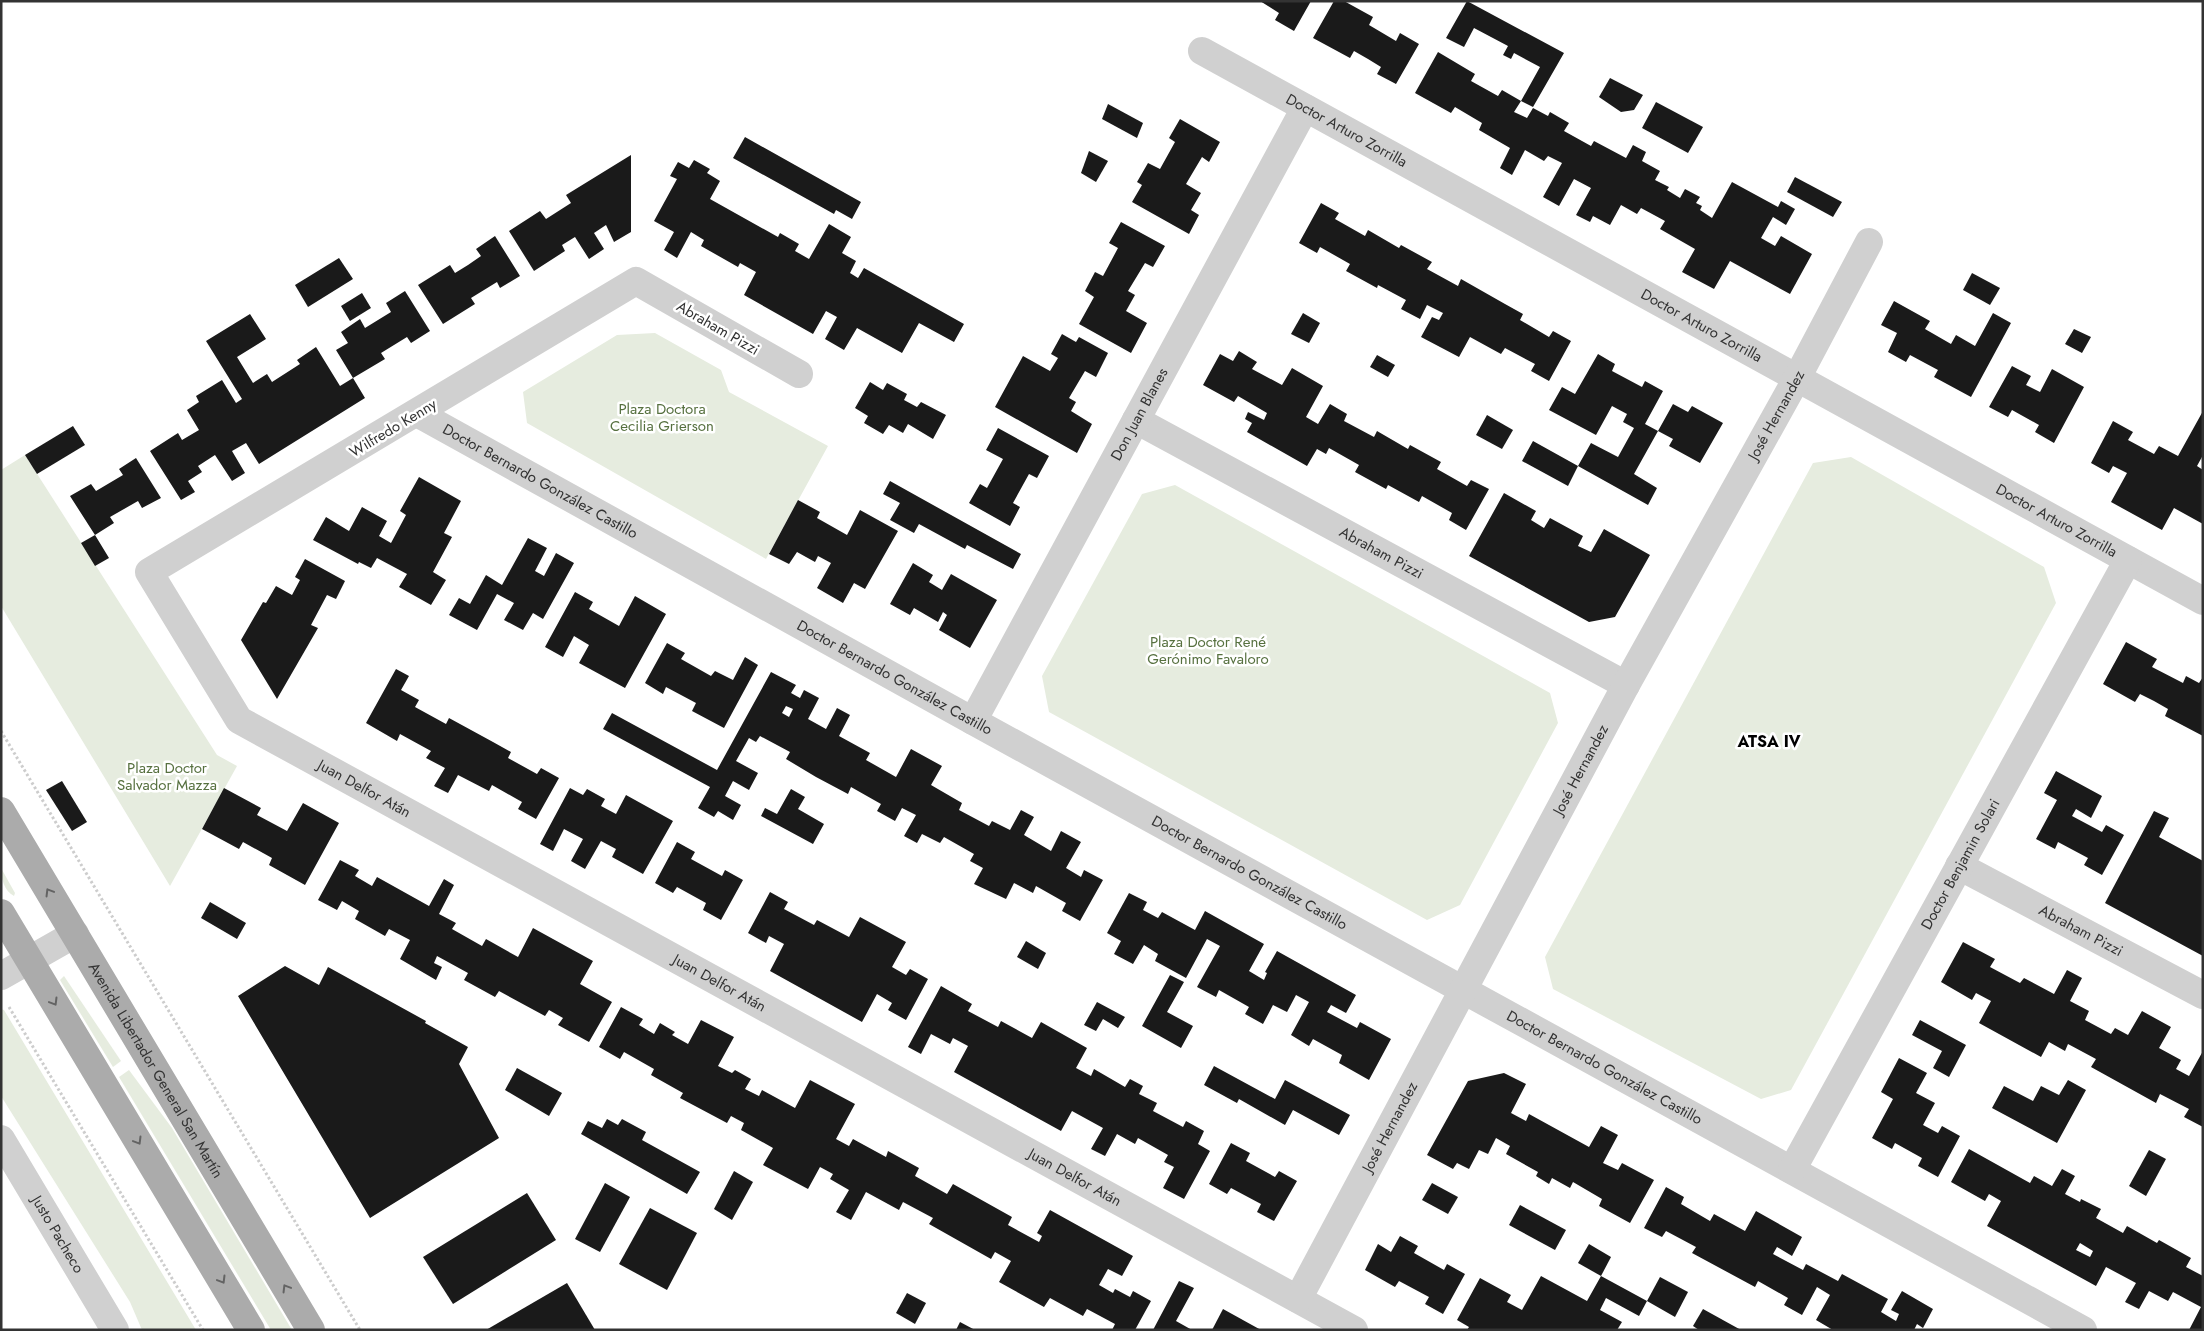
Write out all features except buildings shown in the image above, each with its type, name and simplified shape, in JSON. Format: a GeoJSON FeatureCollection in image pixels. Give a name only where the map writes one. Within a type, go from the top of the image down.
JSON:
{"type":"FeatureCollection","features":[{"type":"Feature","properties":{"kind":"main road","name":"Avenida Libertador General San Martín"},"geometry":{"type":"LineString","coordinates":[[1,811],[311,1330]]}},
{"type":"Feature","properties":{"kind":"main road"},"geometry":{"type":"LineString","coordinates":[[1,913],[251,1330]]}},
{"type":"Feature","properties":{"kind":"street","name":"Doctor Arturo Zorrilla"},"geometry":{"type":"LineString","coordinates":[[1202,51],[2203,601]]}},
{"type":"Feature","properties":{"kind":"street","name":"Don Juan Blanes"},"geometry":{"type":"LineString","coordinates":[[973,722],[1305,108]]}},
{"type":"Feature","properties":{"kind":"street","name":"José Hernandez"},"geometry":{"type":"LineString","coordinates":[[1298,1299],[1626,685],[1797,378],[1869,242]]}},
{"type":"Feature","properties":{"kind":"street","name":"Abraham Pizzi"},"geometry":{"type":"LineString","coordinates":[[636,281],[800,374]]}},
{"type":"Feature","properties":{"kind":"street","name":"Wilfredo Kenny"},"geometry":{"type":"LineString","coordinates":[[148,572],[636,281]]}},
{"type":"Feature","properties":{"kind":"street","name":"Doctor Bernardo González Castillo"},"geometry":{"type":"LineString","coordinates":[[417,413],[973,722],[1464,989],[2083,1330]]}},
{"type":"Feature","properties":{"kind":"street","name":"Abraham Pizzi"},"geometry":{"type":"LineString","coordinates":[[1136,420],[1626,685]]}},
{"type":"Feature","properties":{"kind":"street","name":"Doctor Benjamin Solari"},"geometry":{"type":"LineString","coordinates":[[1792,1170],[2128,560]]}},
{"type":"Feature","properties":{"kind":"street","name":"Juan Delfor Atán"},"geometry":{"type":"LineString","coordinates":[[148,572],[239,720],[1354,1330]]}},
{"type":"Feature","properties":{"kind":"street","name":"Abraham Pizzi"},"geometry":{"type":"LineString","coordinates":[[1959,866],[2203,995]]}},
{"type":"Feature","properties":{"kind":"street"},"geometry":{"type":"LineString","coordinates":[[1,976],[75,934]]}},
{"type":"Feature","properties":{"kind":"street","name":"Justo Pacheco"},"geometry":{"type":"LineString","coordinates":[[1,1140],[115,1330]]}},
{"type":"Feature","properties":{"kind":"path"},"geometry":{"type":"LineString","coordinates":[[1,731],[360,1330]]}},
{"type":"Feature","properties":{"kind":"path"},"geometry":{"type":"LineString","coordinates":[[6,1002],[202,1330]]}},
{"type":"Feature","properties":{"kind":"green space","name":"Plaza Doctora Cecilia Grierson"},"geometry":{"type":"Polygon","coordinates":[[[655,333],[721,370],[729,392],[828,446],[766,559],[527,423],[523,392],[617,335],[655,333]]]}},
{"type":"Feature","properties":{"kind":"green space","name":"Plaza Doctor Salvador Mazza"},"geometry":{"type":"Polygon","coordinates":[[[25,455],[217,755],[237,766],[170,886],[1,606],[1,470],[25,455]]]}},
{"type":"Feature","properties":{"kind":"green space"},"geometry":{"type":"Polygon","coordinates":[[[1851,457],[2044,567],[2056,603],[1791,1090],[1761,1099],[1553,989],[1545,957],[1813,463],[1851,457]]]}},
{"type":"Feature","properties":{"kind":"green space","name":"Plaza Doctor René Gerónimo Favaloro"},"geometry":{"type":"Polygon","coordinates":[[[1175,485],[1550,693],[1558,723],[1460,905],[1427,920],[1049,712],[1042,676],[1142,494],[1175,485]]]}},
{"type":"Feature","properties":{"kind":"green space"},"geometry":{"type":"Polygon","coordinates":[[[1,868],[15,893],[14,896],[4,884],[1,868]]]}},
{"type":"Feature","properties":{"kind":"green space"},"geometry":{"type":"Polygon","coordinates":[[[64,976],[121,1061],[113,1067],[60,980],[64,976]]]}},
{"type":"Feature","properties":{"kind":"green space"},"geometry":{"type":"Polygon","coordinates":[[[1,1009],[4,1010],[196,1330],[142,1330],[130,1302],[1,1096],[1,1009]]]}},
{"type":"Feature","properties":{"kind":"green space"},"geometry":{"type":"Polygon","coordinates":[[[129,1070],[172,1128],[292,1330],[271,1330],[119,1077],[129,1070]]]}},
{"type":"Feature","properties":{"kind":"district","name":"ATSA IV"},"geometry":{"type":"Point","coordinates":[1769,741]}}]}
